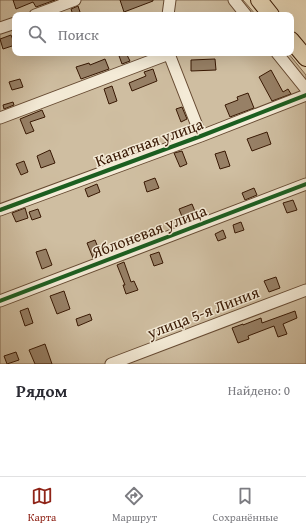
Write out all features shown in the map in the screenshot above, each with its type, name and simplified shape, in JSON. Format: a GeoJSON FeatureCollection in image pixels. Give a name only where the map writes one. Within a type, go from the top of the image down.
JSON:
{"type":"FeatureCollection","features":[{"type":"Feature","properties":{"kind":"highway"},"geometry":{"type":"LineString","coordinates":[[259,0],[269,12]]}},
{"type":"Feature","properties":{"kind":"highway"},"geometry":{"type":"LineString","coordinates":[[294,44],[306,58]]}},
{"type":"Feature","properties":{"kind":"street"},"geometry":{"type":"LineString","coordinates":[[43,12],[75,0]]}},
{"type":"Feature","properties":{"kind":"street"},"geometry":{"type":"LineString","coordinates":[[168,12],[170,0]]}},
{"type":"Feature","properties":{"kind":"street"},"geometry":{"type":"LineString","coordinates":[[234,0],[244,12]]}},
{"type":"Feature","properties":{"kind":"street"},"geometry":{"type":"LineString","coordinates":[[0,28],[12,24]]}},
{"type":"Feature","properties":{"kind":"street"},"geometry":{"type":"LineString","coordinates":[[0,118],[161,56]]}},
{"type":"Feature","properties":{"kind":"street"},"geometry":{"type":"LineString","coordinates":[[170,56],[201,136]]}},
{"type":"Feature","properties":{"kind":"street"},"geometry":{"type":"LineString","coordinates":[[279,56],[306,89]]}},
{"type":"Feature","properties":{"kind":"street","name":"Канатная улица"},"geometry":{"type":"LineString","coordinates":[[0,210],[201,136],[306,95]]}},
{"type":"Feature","properties":{"kind":"street","name":"Яблоневая улица"},"geometry":{"type":"LineString","coordinates":[[0,301],[306,184]]}},
{"type":"Feature","properties":{"kind":"street","name":"улица 5-я Линия"},"geometry":{"type":"LineString","coordinates":[[111,364],[306,290]]}},
{"type":"Feature","properties":{"kind":"shaded area"},"geometry":{"type":"Polygon","coordinates":[[[0,0],[243,0],[253,12],[12,12],[12,56],[290,56],[306,75],[306,364],[0,364],[0,0]]]}},
{"type":"Feature","properties":{"kind":"building"},"geometry":{"type":"Polygon","coordinates":[[[13,0],[55,0],[36,7],[33,2],[16,9],[13,0]]]}},
{"type":"Feature","properties":{"kind":"building"},"geometry":{"type":"Polygon","coordinates":[[[120,0],[153,0],[153,1],[124,12],[120,0]]]}},
{"type":"Feature","properties":{"kind":"building"},"geometry":{"type":"Polygon","coordinates":[[[78,6],[80,12],[72,12],[71,9],[78,6]]]}},
{"type":"Feature","properties":{"kind":"building"},"geometry":{"type":"Polygon","coordinates":[[[11,35],[12,46],[3,49],[0,39],[11,35]]]}},
{"type":"Feature","properties":{"kind":"building"},"geometry":{"type":"Polygon","coordinates":[[[119,56],[128,56],[130,61],[122,64],[119,56]]]}},
{"type":"Feature","properties":{"kind":"building"},"geometry":{"type":"Polygon","coordinates":[[[105,59],[109,69],[81,79],[76,67],[89,63],[90,65],[105,59]]]}},
{"type":"Feature","properties":{"kind":"building"},"geometry":{"type":"Polygon","coordinates":[[[215,59],[216,70],[191,71],[191,60],[215,59]]]}},
{"type":"Feature","properties":{"kind":"building"},"geometry":{"type":"Polygon","coordinates":[[[153,69],[157,81],[132,91],[129,83],[146,76],[144,72],[153,69]]]}},
{"type":"Feature","properties":{"kind":"building"},"geometry":{"type":"Polygon","coordinates":[[[271,70],[283,92],[288,89],[291,94],[272,101],[259,77],[271,70]]]}},
{"type":"Feature","properties":{"kind":"building"},"geometry":{"type":"Polygon","coordinates":[[[20,79],[23,87],[12,90],[9,82],[20,79]]]}},
{"type":"Feature","properties":{"kind":"building"},"geometry":{"type":"Polygon","coordinates":[[[112,86],[117,101],[109,104],[104,89],[112,86]]]}},
{"type":"Feature","properties":{"kind":"building"},"geometry":{"type":"Polygon","coordinates":[[[248,93],[254,108],[230,117],[225,105],[238,100],[237,97],[248,93]]]}},
{"type":"Feature","properties":{"kind":"building"},"geometry":{"type":"Polygon","coordinates":[[[13,102],[14,105],[4,109],[3,105],[13,102]]]}},
{"type":"Feature","properties":{"kind":"building"},"geometry":{"type":"Polygon","coordinates":[[[182,107],[187,119],[181,122],[176,109],[182,107]]]}},
{"type":"Feature","properties":{"kind":"building"},"geometry":{"type":"Polygon","coordinates":[[[42,110],[45,117],[30,122],[34,131],[26,134],[20,119],[42,110]]]}},
{"type":"Feature","properties":{"kind":"building"},"geometry":{"type":"Polygon","coordinates":[[[267,132],[271,144],[252,151],[247,139],[267,132]]]}},
{"type":"Feature","properties":{"kind":"building"},"geometry":{"type":"Polygon","coordinates":[[[50,150],[55,163],[41,168],[37,156],[50,150]]]}},
{"type":"Feature","properties":{"kind":"building"},"geometry":{"type":"Polygon","coordinates":[[[182,151],[187,164],[180,167],[174,153],[182,151]]]}},
{"type":"Feature","properties":{"kind":"building"},"geometry":{"type":"Polygon","coordinates":[[[225,151],[230,166],[220,169],[215,154],[225,151]]]}},
{"type":"Feature","properties":{"kind":"building"},"geometry":{"type":"Polygon","coordinates":[[[24,161],[28,172],[21,175],[16,164],[24,161]]]}},
{"type":"Feature","properties":{"kind":"building"},"geometry":{"type":"Polygon","coordinates":[[[155,178],[159,188],[147,192],[144,182],[155,178]]]}},
{"type":"Feature","properties":{"kind":"building"},"geometry":{"type":"Polygon","coordinates":[[[97,184],[100,192],[88,197],[85,189],[97,184]]]}},
{"type":"Feature","properties":{"kind":"building"},"geometry":{"type":"Polygon","coordinates":[[[254,188],[257,195],[245,200],[242,193],[254,188]]]}},
{"type":"Feature","properties":{"kind":"building"},"geometry":{"type":"Polygon","coordinates":[[[293,200],[297,210],[287,213],[283,203],[293,200]]]}},
{"type":"Feature","properties":{"kind":"building"},"geometry":{"type":"Polygon","coordinates":[[[192,204],[196,214],[183,219],[179,209],[192,204]]]}},
{"type":"Feature","properties":{"kind":"building"},"geometry":{"type":"Polygon","coordinates":[[[25,208],[28,218],[16,222],[12,213],[25,208]]]}},
{"type":"Feature","properties":{"kind":"building"},"geometry":{"type":"Polygon","coordinates":[[[38,209],[41,217],[32,220],[29,212],[38,209]]]}},
{"type":"Feature","properties":{"kind":"building"},"geometry":{"type":"Polygon","coordinates":[[[241,222],[244,230],[235,233],[233,225],[241,222]]]}},
{"type":"Feature","properties":{"kind":"building"},"geometry":{"type":"Polygon","coordinates":[[[223,230],[226,238],[218,241],[215,234],[223,230]]]}},
{"type":"Feature","properties":{"kind":"building"},"geometry":{"type":"Polygon","coordinates":[[[95,240],[101,255],[93,258],[87,243],[95,240]]]}},
{"type":"Feature","properties":{"kind":"building"},"geometry":{"type":"Polygon","coordinates":[[[46,249],[52,265],[42,269],[36,252],[46,249]]]}},
{"type":"Feature","properties":{"kind":"building"},"geometry":{"type":"Polygon","coordinates":[[[159,252],[163,263],[154,266],[150,255],[159,252]]]}},
{"type":"Feature","properties":{"kind":"building"},"geometry":{"type":"Polygon","coordinates":[[[124,262],[131,282],[134,281],[138,290],[126,294],[123,285],[125,285],[117,265],[124,262]]]}},
{"type":"Feature","properties":{"kind":"building"},"geometry":{"type":"Polygon","coordinates":[[[276,277],[280,288],[269,292],[264,281],[276,277]]]}},
{"type":"Feature","properties":{"kind":"building"},"geometry":{"type":"Polygon","coordinates":[[[64,291],[70,309],[57,314],[50,296],[64,291]]]}},
{"type":"Feature","properties":{"kind":"building"},"geometry":{"type":"Polygon","coordinates":[[[28,308],[33,323],[25,326],[20,311],[28,308]]]}},
{"type":"Feature","properties":{"kind":"building"},"geometry":{"type":"Polygon","coordinates":[[[295,311],[297,318],[283,324],[287,334],[278,337],[274,326],[248,336],[249,339],[238,343],[232,328],[261,318],[262,323],[295,311]]]}},
{"type":"Feature","properties":{"kind":"building"},"geometry":{"type":"Polygon","coordinates":[[[90,314],[92,320],[78,326],[76,319],[90,314]]]}},
{"type":"Feature","properties":{"kind":"building"},"geometry":{"type":"Polygon","coordinates":[[[45,344],[52,364],[35,364],[29,350],[45,344]]]}},
{"type":"Feature","properties":{"kind":"building"},"geometry":{"type":"Polygon","coordinates":[[[16,352],[19,360],[7,364],[4,356],[16,352]]]}},
{"type":"Feature","properties":{"kind":"cycle path"},"geometry":{"type":"LineString","coordinates":[[0,210],[201,136],[306,95]]}},
{"type":"Feature","properties":{"kind":"cycle path"},"geometry":{"type":"LineString","coordinates":[[0,301],[306,184]]}}]}
